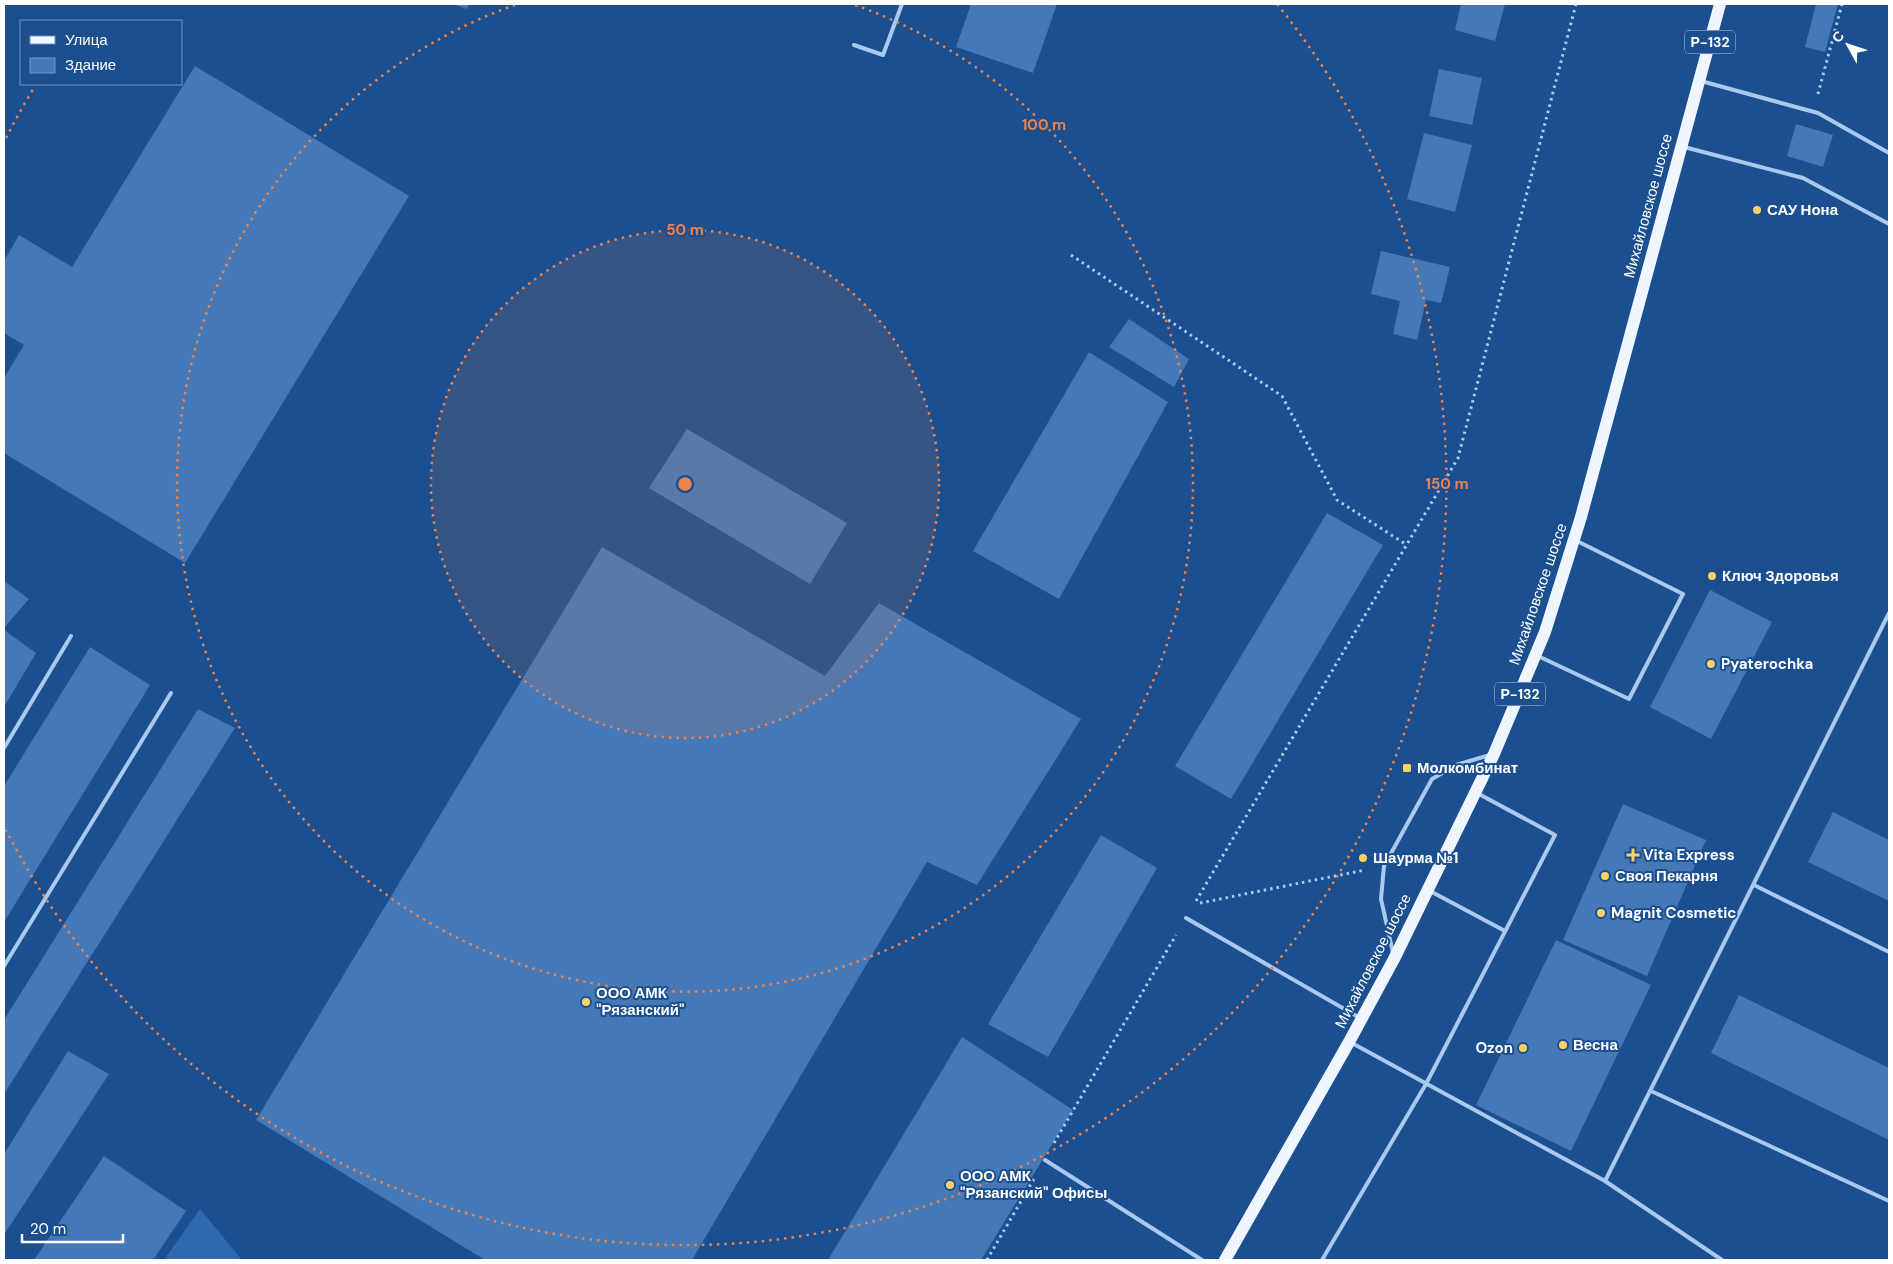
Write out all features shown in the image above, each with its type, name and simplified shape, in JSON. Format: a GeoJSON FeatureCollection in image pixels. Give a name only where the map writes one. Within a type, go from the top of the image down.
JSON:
{"type":"FeatureCollection","features":[{"type":"Feature","properties":{"kind":"main road","name":"Михайловское шоссе"},"geometry":{"type":"LineString","coordinates":[[1225,1260],[1394,959],[1494,754],[1536,655],[1574,539],[1720,4]]}},
{"type":"Feature","properties":{"kind":"lane"},"geometry":{"type":"LineString","coordinates":[[854,45],[883,55],[902,4]]}},
{"type":"Feature","properties":{"kind":"lane"},"geometry":{"type":"LineString","coordinates":[[1700,81],[1818,113],[1889,153]]}},
{"type":"Feature","properties":{"kind":"lane"},"geometry":{"type":"LineString","coordinates":[[1680,146],[1803,178],[1889,224]]}},
{"type":"Feature","properties":{"kind":"lane"},"geometry":{"type":"LineString","coordinates":[[1536,655],[1629,699],[1683,594],[1574,539]]}},
{"type":"Feature","properties":{"kind":"lane"},"geometry":{"type":"LineString","coordinates":[[1605,1181],[1889,613]]}},
{"type":"Feature","properties":{"kind":"lane"},"geometry":{"type":"LineString","coordinates":[[4,748],[71,636]]}},
{"type":"Feature","properties":{"kind":"lane"},"geometry":{"type":"LineString","coordinates":[[4,966],[171,693]]}},
{"type":"Feature","properties":{"kind":"lane"},"geometry":{"type":"LineString","coordinates":[[1394,959],[1381,900],[1384,866],[1432,779],[1456,765],[1494,754]]}},
{"type":"Feature","properties":{"kind":"lane"},"geometry":{"type":"LineString","coordinates":[[1322,1260],[1426,1084],[1555,835],[1476,792]]}},
{"type":"Feature","properties":{"kind":"lane"},"geometry":{"type":"LineString","coordinates":[[1754,885],[1889,952]]}},
{"type":"Feature","properties":{"kind":"lane"},"geometry":{"type":"LineString","coordinates":[[1428,890],[1505,931]]}},
{"type":"Feature","properties":{"kind":"lane"},"geometry":{"type":"LineString","coordinates":[[1186,918],[1362,1019]]}},
{"type":"Feature","properties":{"kind":"lane"},"geometry":{"type":"LineString","coordinates":[[1349,1042],[1605,1181],[1722,1260]]}},
{"type":"Feature","properties":{"kind":"lane"},"geometry":{"type":"LineString","coordinates":[[1651,1091],[1889,1201]]}},
{"type":"Feature","properties":{"kind":"lane"},"geometry":{"type":"LineString","coordinates":[[1045,1160],[1202,1260]]}},
{"type":"Feature","properties":{"kind":"path"},"geometry":{"type":"LineString","coordinates":[[1384,866],[1194,904],[1458,458],[1576,4]]}},
{"type":"Feature","properties":{"kind":"path"},"geometry":{"type":"LineString","coordinates":[[1814,112],[1842,4]]}},
{"type":"Feature","properties":{"kind":"path"},"geometry":{"type":"LineString","coordinates":[[1071,255],[1282,396],[1337,500],[1407,545]]}},
{"type":"Feature","properties":{"kind":"path"},"geometry":{"type":"LineString","coordinates":[[987,1260],[1186,918]]}},
{"type":"Feature","properties":{"kind":"shaded area"},"geometry":{"type":"Polygon","coordinates":[[[200,1209],[242,1260],[164,1260],[200,1209]]]}},
{"type":"Feature","properties":{"kind":"building"},"geometry":{"type":"Polygon","coordinates":[[[452,4],[469,4],[467,9],[452,4]]]}},
{"type":"Feature","properties":{"kind":"building"},"geometry":{"type":"Polygon","coordinates":[[[971,4],[1057,4],[1033,73],[956,47],[971,4]]]}},
{"type":"Feature","properties":{"kind":"building"},"geometry":{"type":"Polygon","coordinates":[[[1461,4],[1505,4],[1495,41],[1455,30],[1461,4]]]}},
{"type":"Feature","properties":{"kind":"building"},"geometry":{"type":"Polygon","coordinates":[[[1816,4],[1838,4],[1825,52],[1805,47],[1816,4]]]}},
{"type":"Feature","properties":{"kind":"building"},"geometry":{"type":"Polygon","coordinates":[[[195,66],[409,196],[185,563],[4,453],[4,378],[24,345],[4,333],[4,261],[19,235],[72,267],[195,66]]]}},
{"type":"Feature","properties":{"kind":"building"},"geometry":{"type":"Polygon","coordinates":[[[1439,69],[1482,78],[1472,125],[1429,116],[1439,69]]]}},
{"type":"Feature","properties":{"kind":"building"},"geometry":{"type":"Polygon","coordinates":[[[1796,124],[1833,135],[1823,167],[1787,156],[1796,124]]]}},
{"type":"Feature","properties":{"kind":"building"},"geometry":{"type":"Polygon","coordinates":[[[1424,133],[1472,145],[1455,212],[1407,199],[1424,133]]]}},
{"type":"Feature","properties":{"kind":"building"},"geometry":{"type":"Polygon","coordinates":[[[1381,251],[1450,267],[1441,303],[1426,300],[1417,340],[1393,334],[1400,301],[1371,294],[1381,251]]]}},
{"type":"Feature","properties":{"kind":"building"},"geometry":{"type":"Polygon","coordinates":[[[1129,319],[1189,359],[1174,387],[1109,347],[1129,319]]]}},
{"type":"Feature","properties":{"kind":"building"},"geometry":{"type":"Polygon","coordinates":[[[1089,352],[1168,402],[1059,599],[973,551],[1089,352]]]}},
{"type":"Feature","properties":{"kind":"building"},"geometry":{"type":"Polygon","coordinates":[[[687,429],[847,523],[810,584],[649,488],[687,429]]]}},
{"type":"Feature","properties":{"kind":"building"},"geometry":{"type":"Polygon","coordinates":[[[1327,513],[1383,545],[1231,799],[1175,766],[1327,513]]]}},
{"type":"Feature","properties":{"kind":"building","name":"ООО АМК \"Рязанский\""},"geometry":{"type":"Polygon","coordinates":[[[602,547],[825,676],[879,603],[1081,719],[977,885],[927,862],[692,1260],[485,1260],[256,1120],[602,547]]]}},
{"type":"Feature","properties":{"kind":"building"},"geometry":{"type":"Polygon","coordinates":[[[4,581],[29,599],[4,628],[4,581]]]}},
{"type":"Feature","properties":{"kind":"building","name":"Pyaterochka"},"geometry":{"type":"Polygon","coordinates":[[[1710,590],[1772,622],[1711,739],[1650,707],[1710,590]]]}},
{"type":"Feature","properties":{"kind":"building"},"geometry":{"type":"Polygon","coordinates":[[[4,630],[36,653],[4,707],[4,630]]]}},
{"type":"Feature","properties":{"kind":"building"},"geometry":{"type":"Polygon","coordinates":[[[90,647],[150,685],[4,922],[4,786],[90,647]]]}},
{"type":"Feature","properties":{"kind":"building"},"geometry":{"type":"Polygon","coordinates":[[[198,709],[235,728],[4,1094],[4,1020],[198,709]]]}},
{"type":"Feature","properties":{"kind":"building"},"geometry":{"type":"Polygon","coordinates":[[[1623,804],[1706,840],[1647,976],[1563,940],[1623,804]]]}},
{"type":"Feature","properties":{"kind":"building"},"geometry":{"type":"Polygon","coordinates":[[[1833,812],[1889,840],[1889,901],[1808,862],[1833,812]]]}},
{"type":"Feature","properties":{"kind":"building"},"geometry":{"type":"Polygon","coordinates":[[[1101,835],[1157,868],[1048,1057],[988,1024],[1101,835]]]}},
{"type":"Feature","properties":{"kind":"building","name":"Весна"},"geometry":{"type":"Polygon","coordinates":[[[1556,940],[1651,985],[1571,1151],[1476,1105],[1556,940]]]}},
{"type":"Feature","properties":{"kind":"building"},"geometry":{"type":"Polygon","coordinates":[[[1739,995],[1889,1068],[1889,1140],[1711,1053],[1739,995]]]}},
{"type":"Feature","properties":{"kind":"building","name":"ООО АМК \"Рязанский\" Офисы"},"geometry":{"type":"Polygon","coordinates":[[[962,1037],[1073,1110],[981,1260],[828,1260],[962,1037]]]}},
{"type":"Feature","properties":{"kind":"building"},"geometry":{"type":"Polygon","coordinates":[[[68,1051],[109,1074],[4,1235],[4,1154],[68,1051]]]}},
{"type":"Feature","properties":{"kind":"building"},"geometry":{"type":"Polygon","coordinates":[[[104,1156],[186,1211],[153,1260],[34,1260],[104,1156]]]}},
{"type":"Feature","properties":{"kind":"place","name":"САУ Нона"},"geometry":{"type":"Point","coordinates":[1757,210]}},
{"type":"Feature","properties":{"kind":"place","name":"Ключ Здоровья"},"geometry":{"type":"Point","coordinates":[1712,576]}},
{"type":"Feature","properties":{"kind":"place","name":"Pyaterochka"},"geometry":{"type":"Point","coordinates":[1711,664]}},
{"type":"Feature","properties":{"kind":"place","name":"Молкомбинат"},"geometry":{"type":"Point","coordinates":[1407,768]}},
{"type":"Feature","properties":{"kind":"place","name":"Vita Express"},"geometry":{"type":"Point","coordinates":[1633,855]}},
{"type":"Feature","properties":{"kind":"place","name":"Шаурма №1"},"geometry":{"type":"Point","coordinates":[1363,858]}},
{"type":"Feature","properties":{"kind":"place","name":"Своя Пекарня"},"geometry":{"type":"Point","coordinates":[1605,876]}},
{"type":"Feature","properties":{"kind":"place","name":"Magnit Cosmetic"},"geometry":{"type":"Point","coordinates":[1601,913]}},
{"type":"Feature","properties":{"kind":"place","name":"ООО АМК \"Рязанский\""},"geometry":{"type":"Point","coordinates":[586,1002]}},
{"type":"Feature","properties":{"kind":"place","name":"Весна"},"geometry":{"type":"Point","coordinates":[1563,1045]}},
{"type":"Feature","properties":{"kind":"place","name":"Ozon"},"geometry":{"type":"Point","coordinates":[1523,1048]}},
{"type":"Feature","properties":{"kind":"place","name":"ООО АМК \"Рязанский\" Офисы"},"geometry":{"type":"Point","coordinates":[950,1185]}}]}
